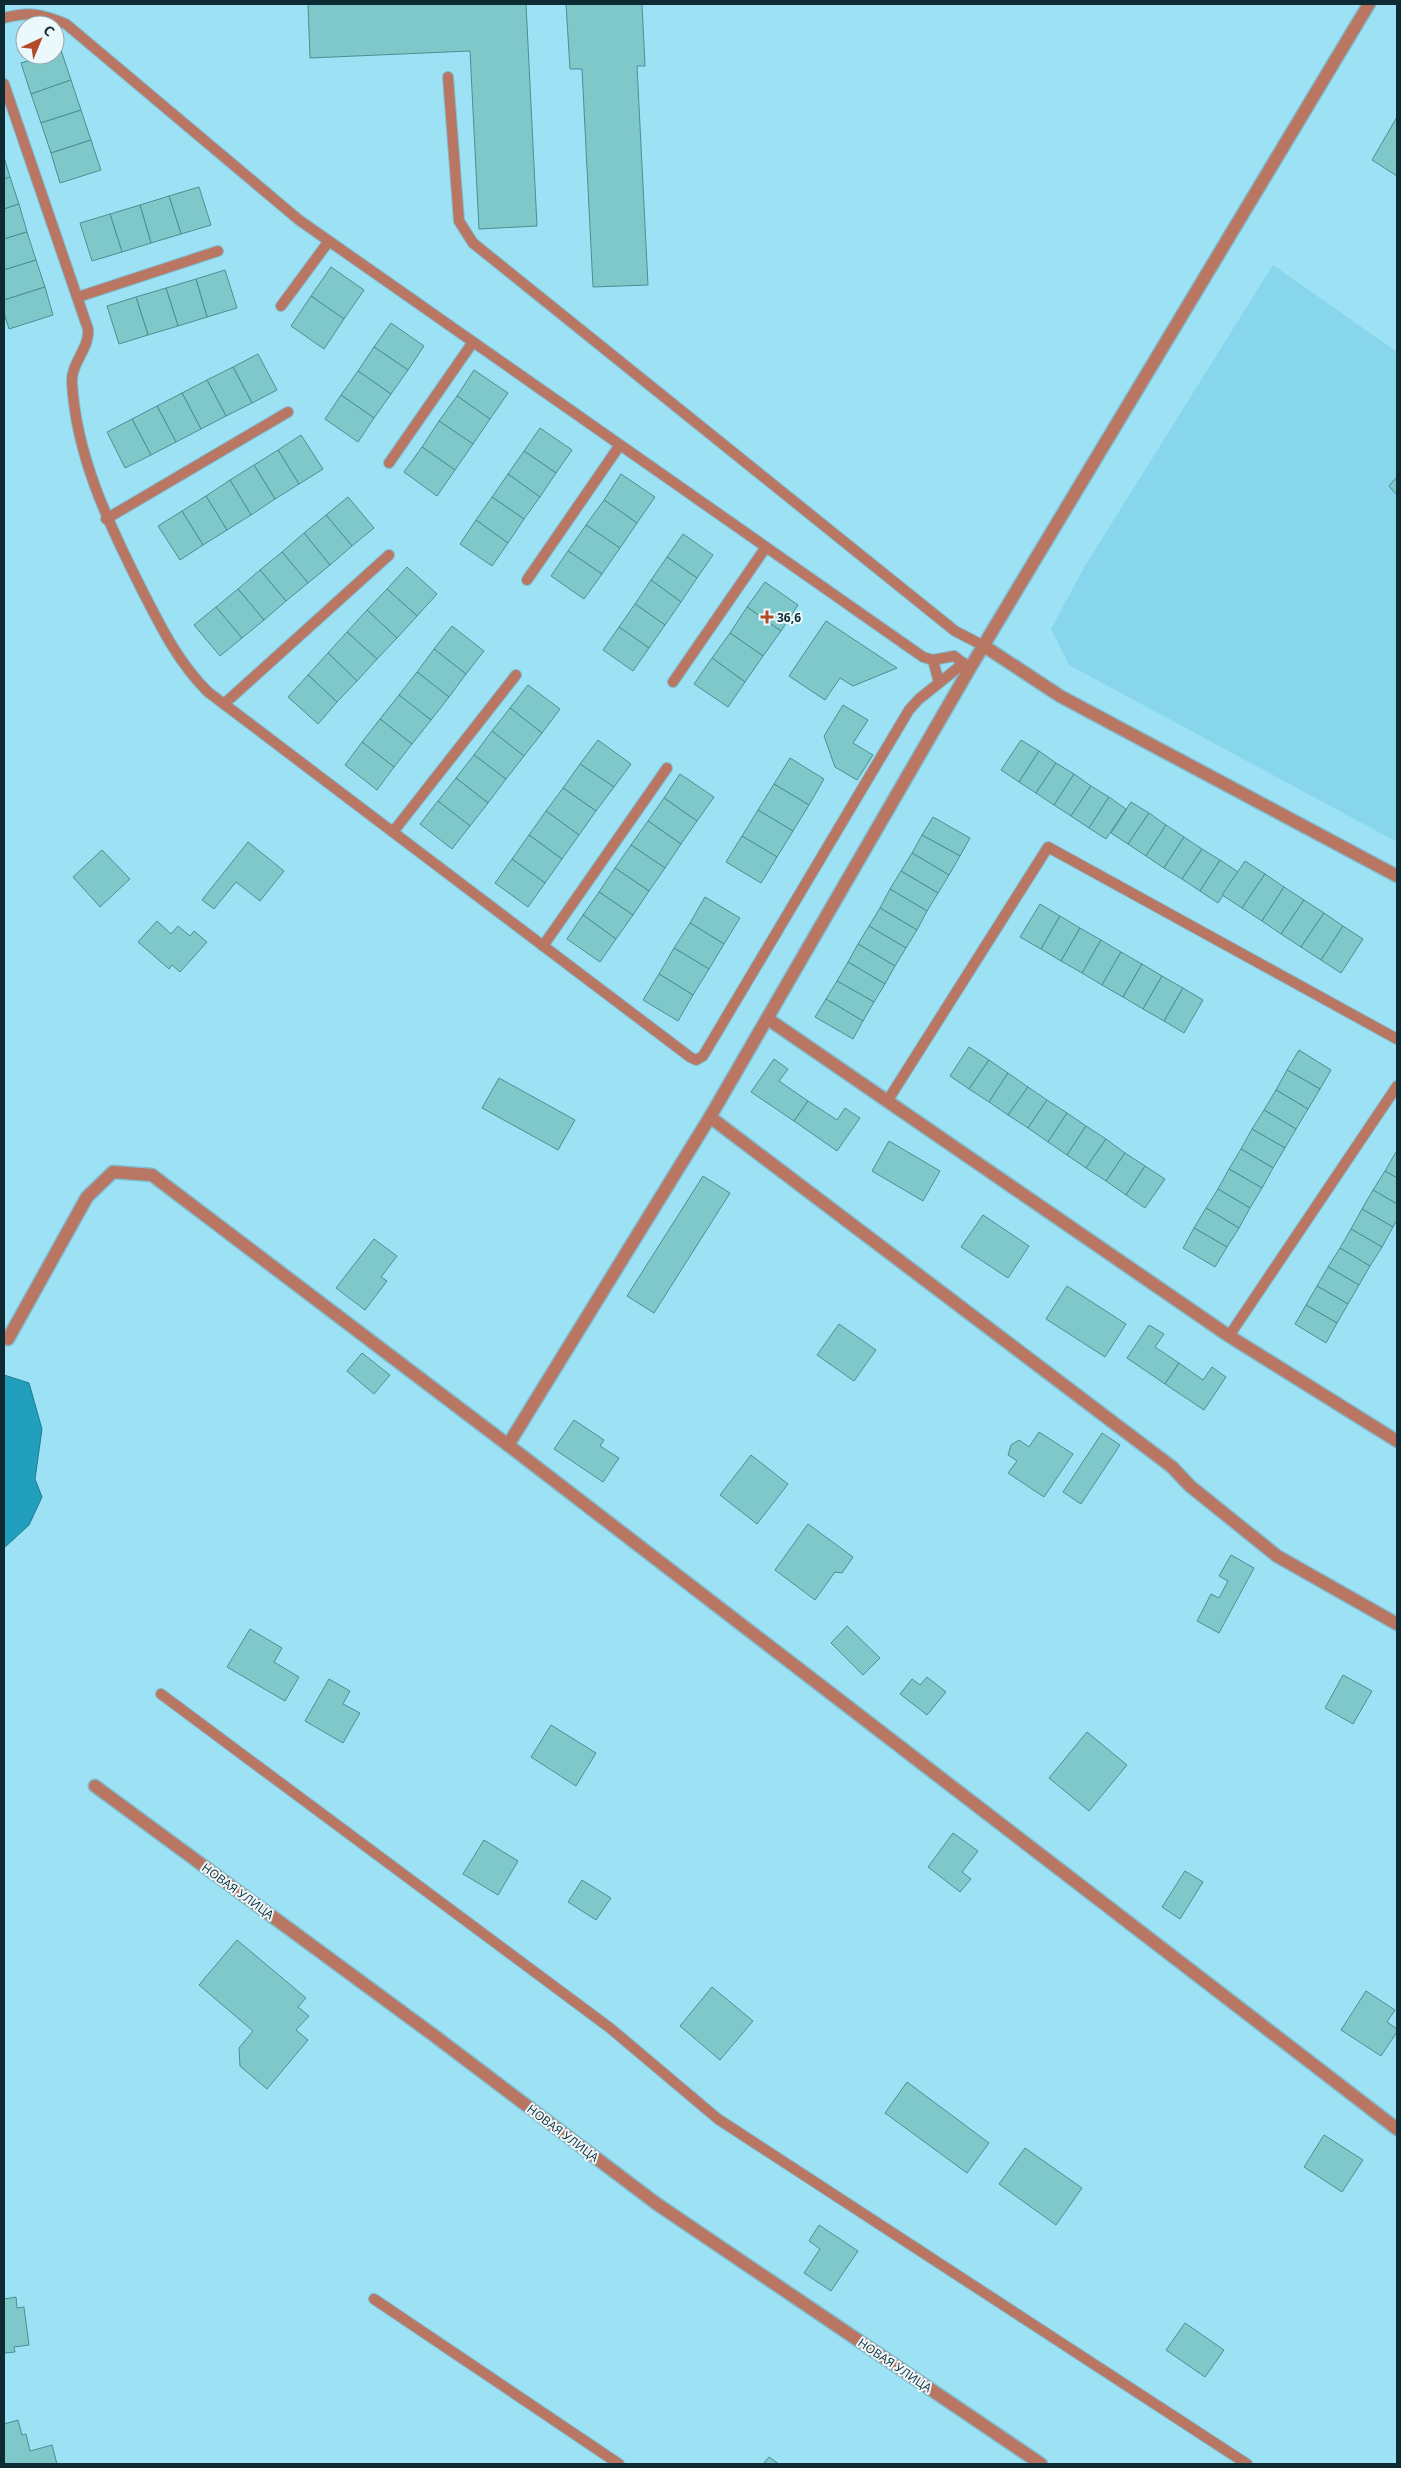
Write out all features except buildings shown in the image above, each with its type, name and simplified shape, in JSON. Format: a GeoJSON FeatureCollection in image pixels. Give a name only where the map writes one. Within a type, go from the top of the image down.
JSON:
{"type":"FeatureCollection","features":[{"type":"Feature","properties":{"kind":"street"},"geometry":{"type":"LineString","coordinates":[[508,1445],[710,1118],[768,1019],[967,665],[984,646],[1369,4]]}},
{"type":"Feature","properties":{"kind":"street"},"geometry":{"type":"LineString","coordinates":[[984,646],[1060,696],[1397,876]]}},
{"type":"Feature","properties":{"kind":"street"},"geometry":{"type":"LineString","coordinates":[[768,1019],[1229,1336],[1397,1441]]}},
{"type":"Feature","properties":{"kind":"street"},"geometry":{"type":"LineString","coordinates":[[710,1118],[1172,1467],[1190,1486],[1277,1556],[1397,1624]]}},
{"type":"Feature","properties":{"kind":"street"},"geometry":{"type":"LineString","coordinates":[[8,1339],[88,1197],[113,1172],[152,1175],[508,1445],[1397,2129]]}},
{"type":"Feature","properties":{"kind":"street","name":"НОВАЯ УЛИЦА"},"geometry":{"type":"LineString","coordinates":[[95,1786],[432,2034],[657,2204],[1041,2464]]}},
{"type":"Feature","properties":{"kind":"lane"},"geometry":{"type":"LineString","coordinates":[[4,18],[23,13],[45,15],[66,24],[299,220],[923,657],[933,660],[954,656],[967,665],[939,683],[909,710],[700,1059],[690,1057],[543,946],[224,704],[188,672],[173,650],[106,519],[79,440],[72,384],[74,367],[89,334],[4,84]]}},
{"type":"Feature","properties":{"kind":"lane"},"geometry":{"type":"LineString","coordinates":[[448,77],[459,222],[473,243],[955,631],[984,646]]}},
{"type":"Feature","properties":{"kind":"lane"},"geometry":{"type":"LineString","coordinates":[[281,306],[330,241]]}},
{"type":"Feature","properties":{"kind":"lane"},"geometry":{"type":"LineString","coordinates":[[78,298],[218,251]]}},
{"type":"Feature","properties":{"kind":"lane"},"geometry":{"type":"LineString","coordinates":[[390,463],[473,342]]}},
{"type":"Feature","properties":{"kind":"lane"},"geometry":{"type":"LineString","coordinates":[[106,519],[288,412]]}},
{"type":"Feature","properties":{"kind":"lane"},"geometry":{"type":"LineString","coordinates":[[527,580],[620,445]]}},
{"type":"Feature","properties":{"kind":"lane"},"geometry":{"type":"LineString","coordinates":[[673,682],[766,547]]}},
{"type":"Feature","properties":{"kind":"lane"},"geometry":{"type":"LineString","coordinates":[[224,704],[389,555]]}},
{"type":"Feature","properties":{"kind":"lane"},"geometry":{"type":"LineString","coordinates":[[933,660],[939,683]]}},
{"type":"Feature","properties":{"kind":"lane"},"geometry":{"type":"LineString","coordinates":[[393,832],[516,675]]}},
{"type":"Feature","properties":{"kind":"lane"},"geometry":{"type":"LineString","coordinates":[[543,946],[666,768]]}},
{"type":"Feature","properties":{"kind":"lane"},"geometry":{"type":"LineString","coordinates":[[888,1100],[1048,847],[1397,1039]]}},
{"type":"Feature","properties":{"kind":"lane"},"geometry":{"type":"LineString","coordinates":[[1229,1336],[1397,1086]]}},
{"type":"Feature","properties":{"kind":"lane"},"geometry":{"type":"LineString","coordinates":[[161,1694],[610,2028],[718,2119],[1247,2464]]}},
{"type":"Feature","properties":{"kind":"lane"},"geometry":{"type":"LineString","coordinates":[[374,2299],[619,2464]]}},
{"type":"Feature","properties":{"kind":"shaded area"},"geometry":{"type":"Polygon","coordinates":[[[1273,265],[1397,352],[1397,842],[1069,665],[1051,629],[1085,566],[1273,265]]]}},
{"type":"Feature","properties":{"kind":"shaded area"},"geometry":{"type":"Polygon","coordinates":[[[4,1375],[29,1383],[42,1429],[35,1479],[42,1497],[29,1525],[4,1548],[4,1375]]]}},
{"type":"Feature","properties":{"kind":"place","name":"36,6"},"geometry":{"type":"Point","coordinates":[767,617]}}]}
